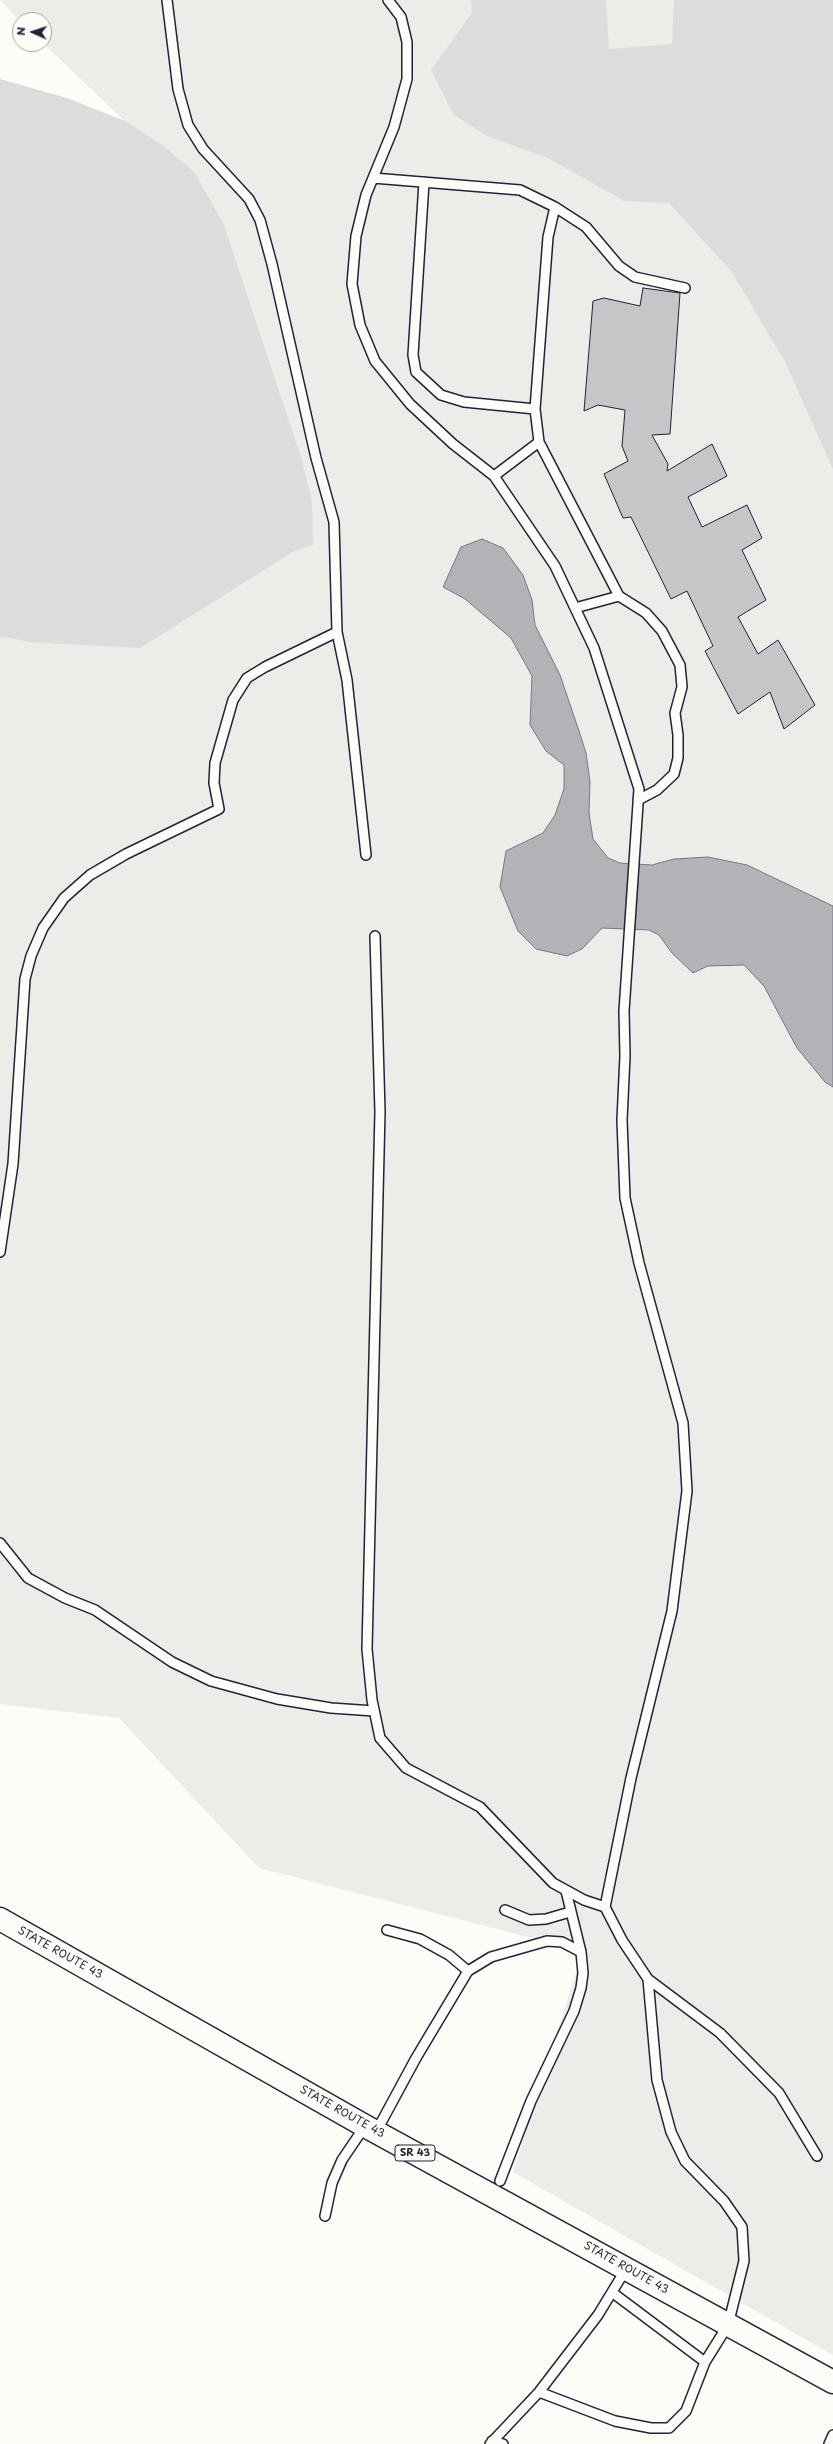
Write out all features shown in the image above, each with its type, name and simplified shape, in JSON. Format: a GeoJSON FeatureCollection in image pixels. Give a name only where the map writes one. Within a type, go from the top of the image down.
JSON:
{"type":"FeatureCollection","features":[{"type":"Feature","properties":{"kind":"main road","name":"STATE ROUTE 43"},"geometry":{"type":"LineString","coordinates":[[0,1920],[371,2129],[833,2382]]}},
{"type":"Feature","properties":{"kind":"lane"},"geometry":{"type":"LineString","coordinates":[[167,0],[178,89],[188,125],[203,149],[249,199],[260,220],[272,264],[316,458],[334,522],[337,632],[347,680],[366,855]]}},
{"type":"Feature","properties":{"kind":"lane"},"geometry":{"type":"LineString","coordinates":[[388,0],[401,17],[407,42],[407,79],[394,127],[366,195],[356,236],[352,284],[360,325],[375,361],[410,404],[452,444],[494,476],[555,566],[594,648],[639,789],[624,1011],[625,1056],[622,1120],[625,1198],[639,1263],[683,1423],[687,1491],[672,1611],[631,1778],[605,1907],[622,1940],[648,1979],[720,2033],[779,2094],[817,2156]]}},
{"type":"Feature","properties":{"kind":"lane"},"geometry":{"type":"LineString","coordinates":[[373,178],[520,190],[555,206],[586,227],[619,266],[635,277],[685,288]]}},
{"type":"Feature","properties":{"kind":"lane"},"geometry":{"type":"LineString","coordinates":[[424,182],[414,355],[416,372],[441,394],[464,402],[535,409]]}},
{"type":"Feature","properties":{"kind":"lane"},"geometry":{"type":"LineString","coordinates":[[555,206],[548,237],[535,409],[539,442],[619,596],[646,613],[662,631],[680,665],[682,687],[675,712],[678,736],[678,758],[674,774],[657,790],[638,800]]}},
{"type":"Feature","properties":{"kind":"lane"},"geometry":{"type":"LineString","coordinates":[[494,476],[539,442]]}},
{"type":"Feature","properties":{"kind":"lane"},"geometry":{"type":"LineString","coordinates":[[576,608],[619,596]]}},
{"type":"Feature","properties":{"kind":"lane"},"geometry":{"type":"LineString","coordinates":[[0,1252],[13,1164],[25,979],[31,956],[43,928],[64,898],[90,875],[126,854],[219,809],[214,783],[215,763],[233,700],[247,678],[265,667],[337,632]]}},
{"type":"Feature","properties":{"kind":"lane"},"geometry":{"type":"LineString","coordinates":[[375,936],[380,1112],[367,1649],[374,1711],[380,1738],[406,1768],[480,1807],[554,1883],[566,1891],[605,1907]]}},
{"type":"Feature","properties":{"kind":"lane"},"geometry":{"type":"LineString","coordinates":[[0,1543],[28,1578],[65,1598],[95,1610],[172,1662],[211,1681],[277,1699],[331,1708],[374,1711]]}},
{"type":"Feature","properties":{"kind":"lane"},"geometry":{"type":"LineString","coordinates":[[500,2181],[532,2101],[574,2012],[583,1973],[581,1952],[566,1891]]}},
{"type":"Feature","properties":{"kind":"lane"},"geometry":{"type":"LineString","coordinates":[[505,1910],[529,1920],[546,1919],[570,1912]]}},
{"type":"Feature","properties":{"kind":"lane"},"geometry":{"type":"LineString","coordinates":[[387,1930],[420,1939],[450,1955],[468,1971]]}},
{"type":"Feature","properties":{"kind":"lane"},"geometry":{"type":"LineString","coordinates":[[325,2216],[332,2183],[342,2160],[371,2129],[416,2058],[468,1971],[491,1958],[547,1940],[562,1942],[581,1952]]}},
{"type":"Feature","properties":{"kind":"lane"},"geometry":{"type":"LineString","coordinates":[[539,2392],[615,2421],[652,2428],[669,2428],[686,2411],[705,2362],[728,2325],[744,2261],[742,2227],[724,2201],[685,2161],[671,2132],[657,2080],[648,1979]]}},
{"type":"Feature","properties":{"kind":"lane"},"geometry":{"type":"LineString","coordinates":[[491,2443],[539,2392],[613,2293],[626,2268]]}},
{"type":"Feature","properties":{"kind":"lane"},"geometry":{"type":"LineString","coordinates":[[613,2293],[705,2362]]}},
{"type":"Feature","properties":{"kind":"lane"},"geometry":{"type":"LineString","coordinates":[[829,2444],[833,2435]]}},
{"type":"Feature","properties":{"kind":"lane"},"geometry":{"type":"LineString","coordinates":[[491,2443],[503,2444]]}},
{"type":"Feature","properties":{"kind":"shaded area"},"geometry":{"type":"Polygon","coordinates":[[[0,0],[761,0],[833,376],[833,2355],[513,2172],[583,1951],[259,1868],[119,1718],[0,1704],[0,602],[185,179],[52,52],[52,12],[12,13],[0,0]]]}},
{"type":"Feature","properties":{"kind":"shaded area"},"geometry":{"type":"Polygon","coordinates":[[[471,0],[606,0],[609,49],[672,44],[674,0],[833,0],[833,469],[785,362],[732,272],[669,203],[624,201],[548,158],[487,136],[454,115],[431,70],[472,13],[471,0]]]}},
{"type":"Feature","properties":{"kind":"shaded area"},"geometry":{"type":"Polygon","coordinates":[[[0,79],[67,98],[125,121],[165,147],[195,173],[224,225],[302,461],[312,501],[313,545],[296,550],[140,648],[30,642],[0,636],[0,79]]]}},
{"type":"Feature","properties":{"kind":"shaded area"},"geometry":{"type":"Polygon","coordinates":[[[482,539],[503,548],[523,575],[532,600],[535,625],[560,675],[586,753],[590,782],[589,813],[593,839],[608,858],[620,863],[652,865],[674,859],[708,857],[747,865],[833,906],[833,1087],[825,1082],[797,1048],[764,986],[744,965],[708,966],[693,973],[672,953],[659,935],[649,930],[602,928],[582,949],[567,956],[536,949],[518,931],[500,887],[506,851],[543,833],[555,815],[564,789],[564,765],[546,751],[530,725],[532,676],[511,638],[465,599],[443,587],[461,547],[482,539]]]}},
{"type":"Feature","properties":{"kind":"building"},"geometry":{"type":"Polygon","coordinates":[[[643,288],[680,293],[670,434],[652,435],[668,464],[667,471],[712,444],[727,476],[688,497],[702,527],[747,505],[762,538],[742,550],[766,600],[738,617],[758,654],[778,640],[815,705],[784,729],[770,692],[738,714],[705,651],[713,646],[687,591],[671,599],[631,517],[623,518],[604,474],[628,461],[622,446],[625,410],[598,405],[584,411],[593,301],[604,298],[640,306],[643,288]]]}}]}
